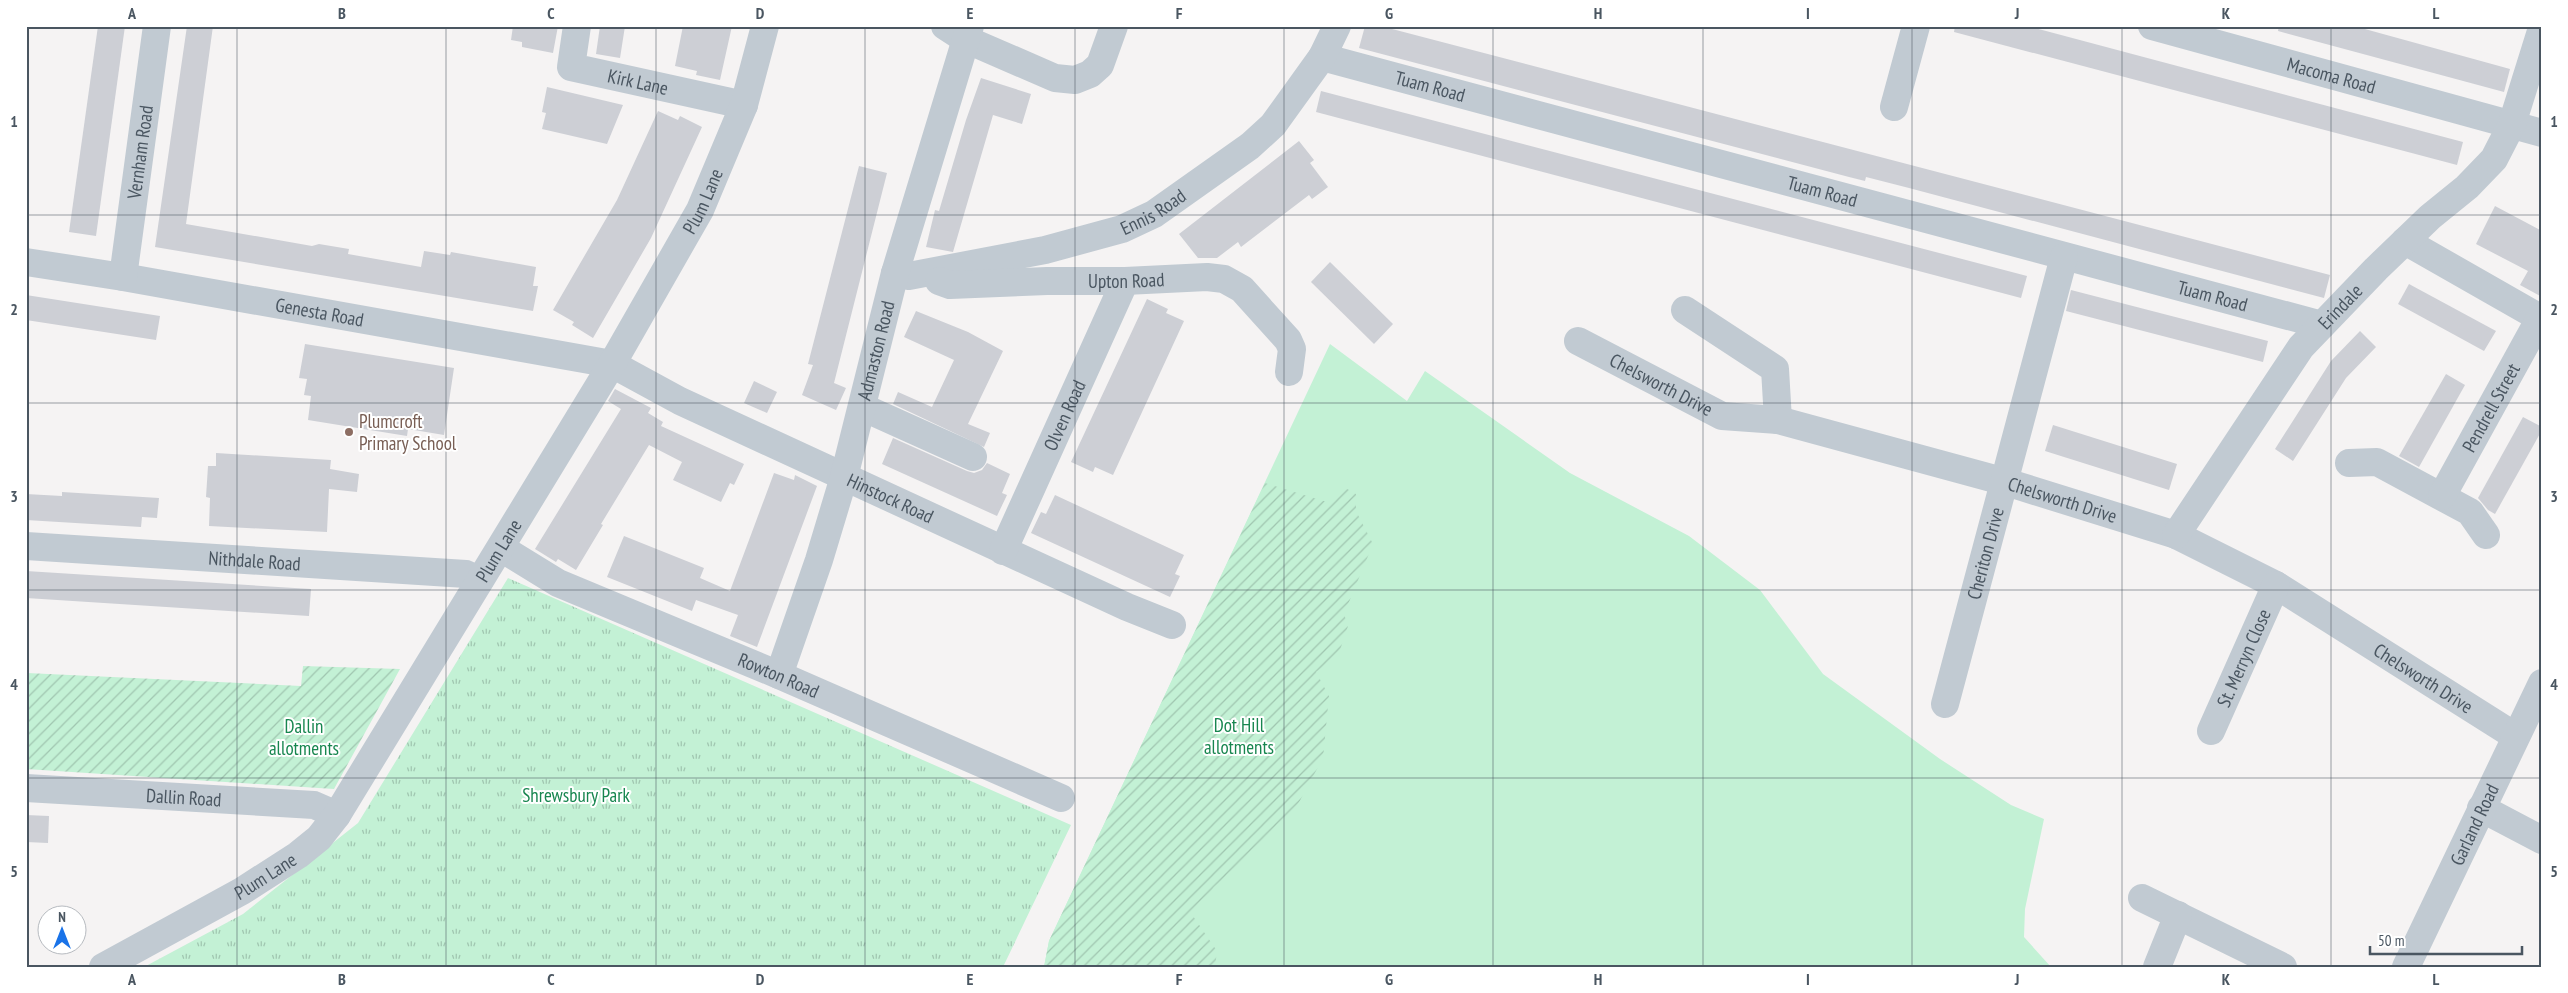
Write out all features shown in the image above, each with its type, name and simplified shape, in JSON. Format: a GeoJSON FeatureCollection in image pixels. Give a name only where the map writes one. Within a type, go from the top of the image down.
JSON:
{"type":"FeatureCollection","features":[{"type":"Feature","properties":{"kind":"street","name":"Vernham Road"},"geometry":{"type":"LineString","coordinates":[[123,277],[157,26]]}},
{"type":"Feature","properties":{"kind":"street","name":"Kirk Lane"},"geometry":{"type":"LineString","coordinates":[[577,26],[571,67],[744,105]]}},
{"type":"Feature","properties":{"kind":"street","name":"Plum Lane"},"geometry":{"type":"LineString","coordinates":[[102,967],[242,891],[290,860],[319,838],[337,815],[612,364],[700,210],[744,105],[766,26]]}},
{"type":"Feature","properties":{"kind":"street"},"geometry":{"type":"LineString","coordinates":[[960,31],[1056,78],[1076,80],[1090,74],[1100,65],[1114,26]]}},
{"type":"Feature","properties":{"kind":"street","name":"Ennis Road"},"geometry":{"type":"LineString","coordinates":[[895,273],[909,276],[1054,248],[1122,229],[1154,214],[1250,146],[1273,124],[1322,57],[1337,26]]}},
{"type":"Feature","properties":{"kind":"street"},"geometry":{"type":"LineString","coordinates":[[1894,107],[1916,26]]}},
{"type":"Feature","properties":{"kind":"street","name":"Macoma Road"},"geometry":{"type":"LineString","coordinates":[[2152,26],[2512,124]]}},
{"type":"Feature","properties":{"kind":"street","name":"Erindale"},"geometry":{"type":"LineString","coordinates":[[2176,535],[2301,347],[2405,241],[2430,217],[2467,187],[2494,159],[2512,124],[2542,28]]}},
{"type":"Feature","properties":{"kind":"street","name":"Admaston Road"},"geometry":{"type":"LineString","coordinates":[[779,675],[819,560],[844,477],[895,273],[960,31]]}},
{"type":"Feature","properties":{"kind":"street","name":"Tuam Road"},"geometry":{"type":"LineString","coordinates":[[1322,57],[2322,325]]}},
{"type":"Feature","properties":{"kind":"street"},"geometry":{"type":"LineString","coordinates":[[2512,124],[2542,133]]}},
{"type":"Feature","properties":{"kind":"street","name":"Pendrell Street"},"geometry":{"type":"LineString","coordinates":[[2405,241],[2541,319],[2442,496]]}},
{"type":"Feature","properties":{"kind":"street","name":"Cheriton Drive"},"geometry":{"type":"LineString","coordinates":[[1945,704],[2006,482],[2064,257]]}},
{"type":"Feature","properties":{"kind":"street","name":"Genesta Road"},"geometry":{"type":"LineString","coordinates":[[26,262],[123,277],[612,364]]}},
{"type":"Feature","properties":{"kind":"street","name":"Upton Road"},"geometry":{"type":"LineString","coordinates":[[934,272],[938,281],[950,284],[1047,281],[1125,282],[1207,277],[1224,279],[1242,289],[1288,340],[1291,360]]}},
{"type":"Feature","properties":{"kind":"street","name":"Olven Road"},"geometry":{"type":"LineString","coordinates":[[1003,550],[1125,282]]}},
{"type":"Feature","properties":{"kind":"street"},"geometry":{"type":"LineString","coordinates":[[1685,310],[1776,369],[1778,420]]}},
{"type":"Feature","properties":{"kind":"street","name":"Chelsworth Drive"},"geometry":{"type":"LineString","coordinates":[[1578,341],[1722,416],[1778,420],[2006,482],[2176,535],[2276,585],[2515,736]]}},
{"type":"Feature","properties":{"kind":"street","name":"Hinstock Road"},"geometry":{"type":"LineString","coordinates":[[612,364],[680,401],[1127,607],[1172,625]]}},
{"type":"Feature","properties":{"kind":"street"},"geometry":{"type":"LineString","coordinates":[[862,407],[973,457]]}},
{"type":"Feature","properties":{"kind":"street"},"geometry":{"type":"LineString","coordinates":[[2349,463],[2377,462],[2470,512],[2486,534]]}},
{"type":"Feature","properties":{"kind":"street","name":"Nithdale Road"},"geometry":{"type":"LineString","coordinates":[[26,546],[466,574],[480,580]]}},
{"type":"Feature","properties":{"kind":"street","name":"Rowton Road"},"geometry":{"type":"LineString","coordinates":[[500,548],[558,582],[779,675],[1061,798]]}},
{"type":"Feature","properties":{"kind":"street","name":"St. Merryn Close"},"geometry":{"type":"LineString","coordinates":[[2211,731],[2276,585]]}},
{"type":"Feature","properties":{"kind":"street","name":"Garland Road"},"geometry":{"type":"LineString","coordinates":[[2406,967],[2542,683]]}},
{"type":"Feature","properties":{"kind":"street","name":"Dallin Road"},"geometry":{"type":"LineString","coordinates":[[26,788],[314,805],[337,815]]}},
{"type":"Feature","properties":{"kind":"street"},"geometry":{"type":"LineString","coordinates":[[2481,808],[2542,840]]}},
{"type":"Feature","properties":{"kind":"street"},"geometry":{"type":"LineString","coordinates":[[2142,898],[2283,967]]}},
{"type":"Feature","properties":{"kind":"street"},"geometry":{"type":"LineString","coordinates":[[2157,967],[2178,915]]}},
{"type":"Feature","properties":{"kind":"green space"},"geometry":{"type":"Polygon","coordinates":[[[1330,344],[1407,401],[1425,371],[1570,473],[1689,536],[1760,590],[1823,674],[1940,759],[2011,805],[2044,819],[2025,909],[2024,937],[2051,967],[1044,967],[1049,941],[1330,344]]]}},
{"type":"Feature","properties":{"kind":"green space","name":"Dot Hill allotments"},"geometry":{"type":"Polygon","coordinates":[[[1265,483],[1330,503],[1342,486],[1356,494],[1356,511],[1373,544],[1344,614],[1348,626],[1338,656],[1316,672],[1329,696],[1323,758],[1291,817],[1250,857],[1214,887],[1193,916],[1217,951],[1215,967],[1044,967],[1049,941],[1265,483]]]}},
{"type":"Feature","properties":{"kind":"green space","name":"Shrewsbury Park"},"geometry":{"type":"Polygon","coordinates":[[[508,578],[1071,825],[1003,967],[144,967],[243,914],[358,823],[508,578]]]}},
{"type":"Feature","properties":{"kind":"green space","name":"Dallin allotments"},"geometry":{"type":"Polygon","coordinates":[[[303,666],[400,669],[334,789],[26,769],[27,673],[301,686],[303,666]]]}},
{"type":"Feature","properties":{"kind":"building"},"geometry":{"type":"Polygon","coordinates":[[[98,26],[125,26],[96,236],[69,232],[98,26]]]}},
{"type":"Feature","properties":{"kind":"building"},"geometry":{"type":"Polygon","coordinates":[[[187,26],[213,26],[186,224],[312,246],[319,244],[349,249],[348,254],[421,267],[424,251],[450,255],[451,252],[536,267],[533,286],[538,286],[533,311],[155,247],[187,26]]]}},
{"type":"Feature","properties":{"kind":"building"},"geometry":{"type":"Polygon","coordinates":[[[513,26],[558,26],[553,53],[522,47],[522,42],[511,40],[513,26]]]}},
{"type":"Feature","properties":{"kind":"building"},"geometry":{"type":"Polygon","coordinates":[[[600,26],[625,26],[620,58],[596,54],[600,26]]]}},
{"type":"Feature","properties":{"kind":"building"},"geometry":{"type":"Polygon","coordinates":[[[683,26],[732,26],[720,80],[696,75],[697,71],[675,66],[683,26]]]}},
{"type":"Feature","properties":{"kind":"building"},"geometry":{"type":"Polygon","coordinates":[[[1365,26],[1380,26],[1396,30],[2330,275],[2324,298],[1909,188],[1866,177],[1865,181],[1849,177],[1359,48],[1365,26]]]}},
{"type":"Feature","properties":{"kind":"building"},"geometry":{"type":"Polygon","coordinates":[[[1955,26],[2027,26],[2463,142],[2457,165],[1954,32],[1955,26]]]}},
{"type":"Feature","properties":{"kind":"building"},"geometry":{"type":"Polygon","coordinates":[[[2279,26],[2354,26],[2510,69],[2504,92],[2278,31],[2279,26]]]}},
{"type":"Feature","properties":{"kind":"building"},"geometry":{"type":"Polygon","coordinates":[[[981,78],[1031,94],[1022,124],[993,115],[953,252],[926,247],[935,210],[939,211],[966,120],[981,78]]]}},
{"type":"Feature","properties":{"kind":"building"},"geometry":{"type":"Polygon","coordinates":[[[547,87],[623,105],[607,144],[542,129],[546,113],[542,112],[547,87]]]}},
{"type":"Feature","properties":{"kind":"building"},"geometry":{"type":"Polygon","coordinates":[[[1321,91],[2027,276],[2021,298],[1316,112],[1321,91]]]}},
{"type":"Feature","properties":{"kind":"building"},"geometry":{"type":"Polygon","coordinates":[[[658,111],[678,120],[680,116],[702,127],[651,238],[593,338],[572,325],[574,322],[553,310],[617,200],[658,111]]]}},
{"type":"Feature","properties":{"kind":"building"},"geometry":{"type":"Polygon","coordinates":[[[1299,141],[1314,160],[1310,163],[1328,187],[1312,199],[1309,195],[1241,247],[1238,242],[1217,258],[1198,258],[1179,234],[1299,141]]]}},
{"type":"Feature","properties":{"kind":"building"},"geometry":{"type":"Polygon","coordinates":[[[859,166],[887,173],[834,383],[846,388],[836,410],[802,395],[813,365],[808,364],[859,166]]]}},
{"type":"Feature","properties":{"kind":"building"},"geometry":{"type":"Polygon","coordinates":[[[2495,206],[2542,231],[2542,297],[2520,285],[2528,271],[2476,244],[2495,206]]]}},
{"type":"Feature","properties":{"kind":"building"},"geometry":{"type":"Polygon","coordinates":[[[1330,262],[1393,324],[1374,344],[1311,282],[1330,262]]]}},
{"type":"Feature","properties":{"kind":"building"},"geometry":{"type":"Polygon","coordinates":[[[2409,284],[2496,331],[2484,351],[2398,304],[2409,284]]]}},
{"type":"Feature","properties":{"kind":"building"},"geometry":{"type":"Polygon","coordinates":[[[2071,290],[2268,341],[2263,362],[2066,311],[2071,290]]]}},
{"type":"Feature","properties":{"kind":"building"},"geometry":{"type":"Polygon","coordinates":[[[26,295],[160,316],[156,340],[26,320],[26,295]]]}},
{"type":"Feature","properties":{"kind":"building"},"geometry":{"type":"Polygon","coordinates":[[[1147,299],[1168,309],[1166,313],[1184,321],[1113,475],[1095,467],[1093,472],[1071,462],[1147,299]]]}},
{"type":"Feature","properties":{"kind":"building"},"geometry":{"type":"Polygon","coordinates":[[[916,311],[968,332],[1003,351],[968,424],[990,433],[984,447],[893,404],[898,392],[932,407],[954,360],[904,337],[916,311]]]}},
{"type":"Feature","properties":{"kind":"building"},"geometry":{"type":"Polygon","coordinates":[[[2360,331],[2376,347],[2346,378],[2293,461],[2275,449],[2331,361],[2360,331]]]}},
{"type":"Feature","properties":{"kind":"building"},"geometry":{"type":"Polygon","coordinates":[[[305,344],[454,368],[444,435],[408,429],[407,436],[308,420],[311,396],[304,395],[307,379],[299,378],[305,344]]]}},
{"type":"Feature","properties":{"kind":"building"},"geometry":{"type":"Polygon","coordinates":[[[2446,374],[2465,385],[2419,467],[2399,456],[2446,374]]]}},
{"type":"Feature","properties":{"kind":"building"},"geometry":{"type":"Polygon","coordinates":[[[754,381],[777,392],[767,413],[744,403],[754,381]]]}},
{"type":"Feature","properties":{"kind":"building"},"geometry":{"type":"Polygon","coordinates":[[[615,389],[651,408],[648,413],[663,422],[661,426],[744,464],[734,485],[730,483],[721,502],[673,480],[682,462],[649,445],[601,524],[603,525],[576,570],[558,559],[556,562],[535,549],[621,409],[608,401],[615,389]]]}},
{"type":"Feature","properties":{"kind":"building"},"geometry":{"type":"Polygon","coordinates":[[[2523,417],[2542,427],[2542,430],[2495,514],[2488,510],[2478,498],[2523,417]]]}},
{"type":"Feature","properties":{"kind":"building"},"geometry":{"type":"Polygon","coordinates":[[[2053,425],[2177,464],[2169,490],[2045,451],[2053,425]]]}},
{"type":"Feature","properties":{"kind":"building"},"geometry":{"type":"Polygon","coordinates":[[[893,438],[967,471],[974,473],[982,470],[987,463],[1010,474],[1002,493],[1007,495],[997,516],[882,464],[893,438]]]}},
{"type":"Feature","properties":{"kind":"building"},"geometry":{"type":"Polygon","coordinates":[[[216,453],[331,460],[330,469],[359,474],[357,492],[329,489],[327,532],[209,526],[210,498],[206,497],[208,466],[216,466],[216,453]]]}},
{"type":"Feature","properties":{"kind":"building"},"geometry":{"type":"Polygon","coordinates":[[[774,473],[794,480],[795,475],[817,486],[757,647],[730,636],[738,615],[696,600],[692,611],[607,577],[624,536],[704,568],[700,578],[730,591],[774,473]]]}},
{"type":"Feature","properties":{"kind":"building"},"geometry":{"type":"Polygon","coordinates":[[[62,492],[159,498],[157,518],[142,517],[141,527],[26,520],[26,494],[62,496],[62,492]]]}},
{"type":"Feature","properties":{"kind":"building"},"geometry":{"type":"Polygon","coordinates":[[[1055,495],[1184,555],[1175,574],[1180,576],[1170,597],[1031,533],[1041,512],[1046,514],[1055,495]]]}},
{"type":"Feature","properties":{"kind":"building"},"geometry":{"type":"Polygon","coordinates":[[[26,571],[311,589],[309,616],[26,598],[26,571]]]}},
{"type":"Feature","properties":{"kind":"building"},"geometry":{"type":"Polygon","coordinates":[[[26,815],[49,816],[48,843],[26,842],[26,815]]]}},
{"type":"Feature","properties":{"kind":"place","name":"Plumcroft Primary School"},"geometry":{"type":"Point","coordinates":[349,432]}}]}
